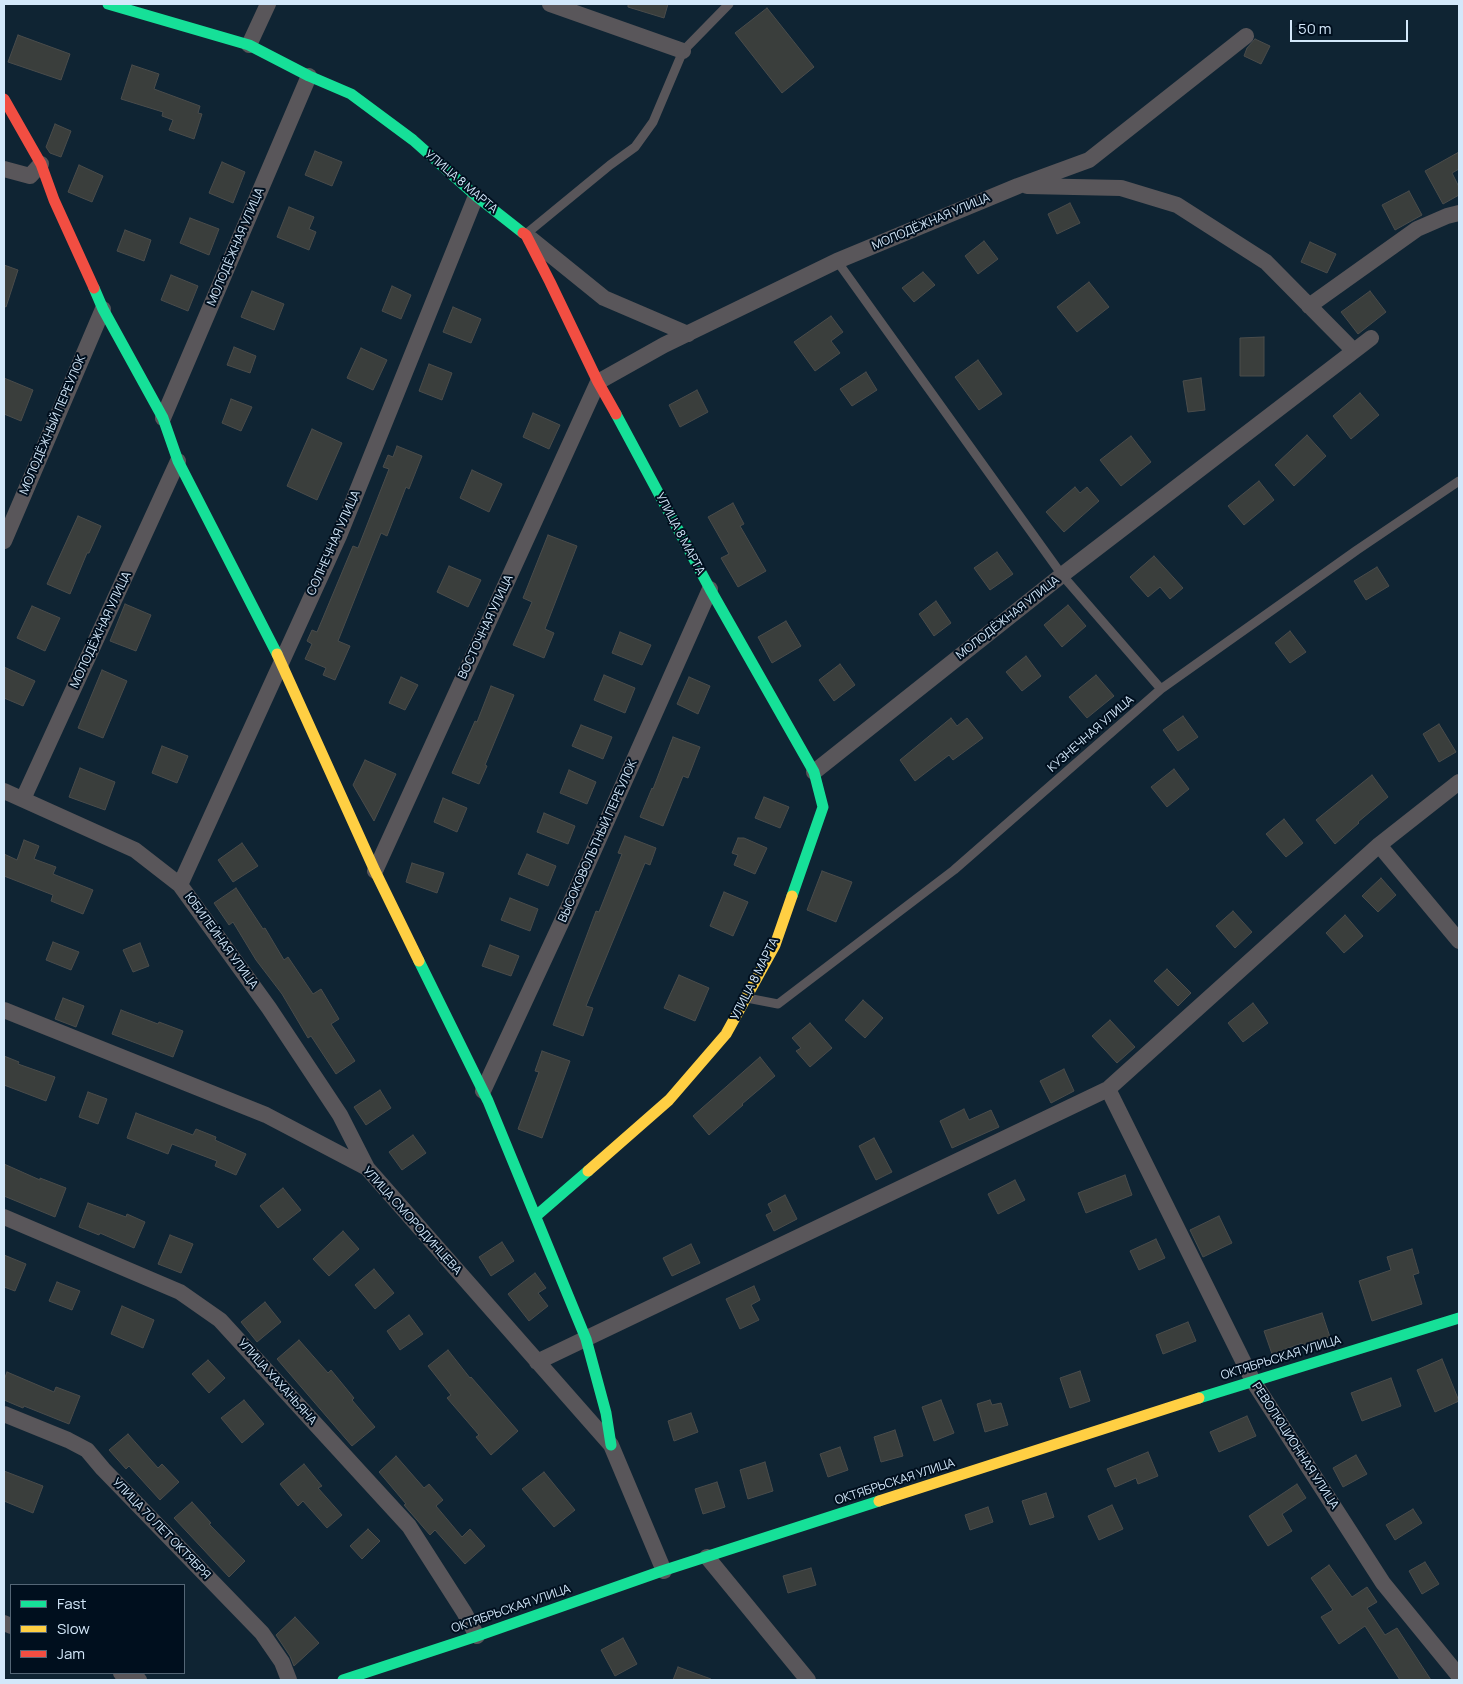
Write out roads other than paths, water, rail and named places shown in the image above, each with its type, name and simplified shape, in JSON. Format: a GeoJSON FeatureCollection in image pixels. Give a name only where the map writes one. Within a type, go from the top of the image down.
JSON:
{"type":"FeatureCollection","features":[{"type":"Feature","properties":{"kind":"street","name":"УЛИЦА 8 МАРТА"},"geometry":{"type":"LineString","coordinates":[[108,4],[249,45],[309,76],[351,94],[412,140],[476,196],[526,235],[598,382],[710,589],[814,772],[823,807],[775,945],[726,1034],[669,1100],[536,1216]]}},
{"type":"Feature","properties":{"kind":"street"},"geometry":{"type":"LineString","coordinates":[[249,45],[268,4]]}},
{"type":"Feature","properties":{"kind":"street"},"geometry":{"type":"LineString","coordinates":[[550,4],[683,51]]}},
{"type":"Feature","properties":{"kind":"street","name":"МОЛОДЁЖНАЯ УЛИЦА"},"geometry":{"type":"LineString","coordinates":[[598,382],[688,334],[837,261],[1018,186],[1089,160],[1246,36]]}},
{"type":"Feature","properties":{"kind":"street","name":"МОЛОДЁЖНАЯ УЛИЦА"},"geometry":{"type":"LineString","coordinates":[[163,418],[309,76]]}},
{"type":"Feature","properties":{"kind":"street"},"geometry":{"type":"LineString","coordinates":[[4,99],[41,164],[54,200],[103,309],[163,418],[178,460],[281,661],[375,871],[483,1091],[586,1339],[606,1413],[611,1445]]}},
{"type":"Feature","properties":{"kind":"street"},"geometry":{"type":"LineString","coordinates":[[4,168],[30,176],[41,164]]}},
{"type":"Feature","properties":{"kind":"street"},"geometry":{"type":"LineString","coordinates":[[1018,186],[1121,188],[1177,205],[1266,262],[1354,351]]}},
{"type":"Feature","properties":{"kind":"street","name":"СОЛНЕЧНАЯ УЛИЦА"},"geometry":{"type":"LineString","coordinates":[[180,885],[339,536],[476,196]]}},
{"type":"Feature","properties":{"kind":"street"},"geometry":{"type":"LineString","coordinates":[[1309,306],[1417,230],[1447,216],[1459,213]]}},
{"type":"Feature","properties":{"kind":"street"},"geometry":{"type":"LineString","coordinates":[[526,235],[604,298],[688,334]]}},
{"type":"Feature","properties":{"kind":"street","name":"МОЛОДЁЖНЫЙ ПЕРЕУЛОК"},"geometry":{"type":"LineString","coordinates":[[4,541],[103,309]]}},
{"type":"Feature","properties":{"kind":"street","name":"МОЛОДЁЖНАЯ УЛИЦА"},"geometry":{"type":"LineString","coordinates":[[814,772],[1062,576],[1371,338]]}},
{"type":"Feature","properties":{"kind":"street","name":"ВОСТОЧНАЯ УЛИЦА"},"geometry":{"type":"LineString","coordinates":[[375,871],[598,382]]}},
{"type":"Feature","properties":{"kind":"street","name":"МОЛОДЁЖНАЯ УЛИЦА"},"geometry":{"type":"LineString","coordinates":[[23,799],[178,460]]}},
{"type":"Feature","properties":{"kind":"street","name":"ВЫСОКОВОЛЬТНЫЙ ПЕРЕУЛОК"},"geometry":{"type":"LineString","coordinates":[[483,1091],[569,906],[710,589]]}},
{"type":"Feature","properties":{"kind":"street"},"geometry":{"type":"LineString","coordinates":[[538,1362],[1108,1089],[1379,845],[1459,782]]}},
{"type":"Feature","properties":{"kind":"street","name":"ЮБИЛЕЙНАЯ УЛИЦА"},"geometry":{"type":"LineString","coordinates":[[4,791],[135,850],[180,885],[269,1008],[340,1115],[367,1168]]}},
{"type":"Feature","properties":{"kind":"street"},"geometry":{"type":"LineString","coordinates":[[1379,845],[1459,941]]}},
{"type":"Feature","properties":{"kind":"street","name":"УЛИЦА СМОРОДИНЦЕВА"},"geometry":{"type":"LineString","coordinates":[[4,1010],[266,1115],[367,1168],[611,1445],[664,1571]]}},
{"type":"Feature","properties":{"kind":"street","name":"РЕВОЛЮЦИОННАЯ УЛИЦА"},"geometry":{"type":"LineString","coordinates":[[1108,1089],[1253,1381],[1383,1583],[1459,1676]]}},
{"type":"Feature","properties":{"kind":"street","name":"УЛИЦА ХАХАНЬЯНА"},"geometry":{"type":"LineString","coordinates":[[4,1217],[180,1292],[220,1320],[409,1526],[464,1612],[477,1636]]}},
{"type":"Feature","properties":{"kind":"street","name":"ОКТЯБРЬСКАЯ УЛИЦА"},"geometry":{"type":"LineString","coordinates":[[343,1680],[707,1557],[1253,1381],[1459,1318]]}},
{"type":"Feature","properties":{"kind":"street","name":"УЛИЦА 70 ЛЕТ ОКТЯБРЯ"},"geometry":{"type":"LineString","coordinates":[[4,1414],[68,1440],[87,1450],[103,1469],[262,1633],[282,1662],[289,1680]]}},
{"type":"Feature","properties":{"kind":"street"},"geometry":{"type":"LineString","coordinates":[[707,1557],[808,1680]]}},
{"type":"Feature","properties":{"kind":"street"},"geometry":{"type":"LineString","coordinates":[[124,1674],[139,1680]]}},
{"type":"Feature","properties":{"kind":"lane"},"geometry":{"type":"LineString","coordinates":[[526,235],[610,164],[636,147],[652,122],[683,51],[729,4]]}},
{"type":"Feature","properties":{"kind":"lane"},"geometry":{"type":"LineString","coordinates":[[837,261],[1062,576],[1162,689]]}},
{"type":"Feature","properties":{"kind":"lane","name":"КУЗНЕЧНАЯ УЛИЦА"},"geometry":{"type":"LineString","coordinates":[[747,998],[778,1004],[954,870],[1162,689],[1357,550],[1459,481]]}}]}
